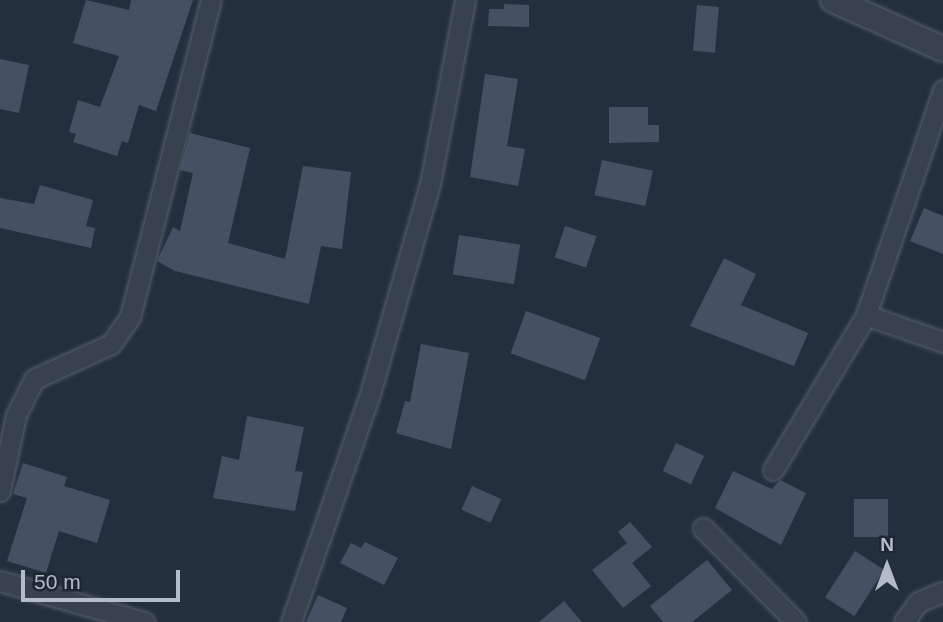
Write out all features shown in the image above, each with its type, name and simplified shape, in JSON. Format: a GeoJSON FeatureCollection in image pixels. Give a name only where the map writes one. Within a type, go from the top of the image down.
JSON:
{"type":"FeatureCollection","features":[{"type":"Feature","properties":{"kind":"street"},"geometry":{"type":"LineString","coordinates":[[0,491],[16,415],[34,379],[111,344],[130,317],[211,0]]}},
{"type":"Feature","properties":{"kind":"street"},"geometry":{"type":"LineString","coordinates":[[291,622],[370,394],[430,184],[465,0]]}},
{"type":"Feature","properties":{"kind":"street"},"geometry":{"type":"LineString","coordinates":[[833,0],[943,49]]}},
{"type":"Feature","properties":{"kind":"street"},"geometry":{"type":"LineString","coordinates":[[773,470],[866,314],[943,90]]}},
{"type":"Feature","properties":{"kind":"street"},"geometry":{"type":"LineString","coordinates":[[866,314],[943,342]]}},
{"type":"Feature","properties":{"kind":"street"},"geometry":{"type":"LineString","coordinates":[[703,528],[796,622]]}},
{"type":"Feature","properties":{"kind":"street"},"geometry":{"type":"LineString","coordinates":[[0,581],[144,622]]}},
{"type":"Feature","properties":{"kind":"street"},"geometry":{"type":"LineString","coordinates":[[904,622],[918,603],[943,592]]}},
{"type":"Feature","properties":{"kind":"building"},"geometry":{"type":"Polygon","coordinates":[[[86,0],[129,10],[131,0],[193,0],[156,111],[139,105],[128,143],[122,141],[117,156],[73,142],[76,134],[69,132],[78,100],[100,107],[119,56],[73,43],[86,0]]]}},
{"type":"Feature","properties":{"kind":"building"},"geometry":{"type":"Polygon","coordinates":[[[504,4],[529,5],[529,27],[488,26],[489,9],[504,9],[504,4]]]}},
{"type":"Feature","properties":{"kind":"building"},"geometry":{"type":"Polygon","coordinates":[[[697,5],[719,7],[715,53],[693,51],[697,5]]]}},
{"type":"Feature","properties":{"kind":"building"},"geometry":{"type":"Polygon","coordinates":[[[0,59],[29,65],[19,113],[0,109],[0,59]]]}},
{"type":"Feature","properties":{"kind":"building"},"geometry":{"type":"Polygon","coordinates":[[[485,74],[518,79],[507,146],[525,149],[518,186],[470,177],[485,74]]]}},
{"type":"Feature","properties":{"kind":"building"},"geometry":{"type":"Polygon","coordinates":[[[609,107],[648,107],[648,125],[659,125],[659,142],[609,143],[609,107]]]}},
{"type":"Feature","properties":{"kind":"building"},"geometry":{"type":"Polygon","coordinates":[[[190,133],[250,148],[228,243],[285,259],[303,166],[351,172],[342,249],[321,246],[309,304],[175,271],[157,261],[173,227],[180,231],[193,173],[180,170],[190,133]]]}},
{"type":"Feature","properties":{"kind":"building"},"geometry":{"type":"Polygon","coordinates":[[[602,160],[653,171],[645,206],[595,195],[602,160]]]}},
{"type":"Feature","properties":{"kind":"building"},"geometry":{"type":"Polygon","coordinates":[[[40,185],[93,200],[86,226],[95,228],[91,248],[0,228],[0,198],[34,204],[40,185]]]}},
{"type":"Feature","properties":{"kind":"building"},"geometry":{"type":"Polygon","coordinates":[[[924,208],[943,216],[943,254],[910,241],[924,208]]]}},
{"type":"Feature","properties":{"kind":"building"},"geometry":{"type":"Polygon","coordinates":[[[565,226],[596,236],[586,268],[555,257],[565,226]]]}},
{"type":"Feature","properties":{"kind":"building"},"geometry":{"type":"Polygon","coordinates":[[[459,235],[520,245],[514,284],[453,275],[459,235]]]}},
{"type":"Feature","properties":{"kind":"building"},"geometry":{"type":"Polygon","coordinates":[[[724,258],[756,274],[741,305],[808,333],[794,366],[690,326],[724,258]]]}},
{"type":"Feature","properties":{"kind":"building"},"geometry":{"type":"Polygon","coordinates":[[[526,311],[600,338],[585,380],[511,353],[526,311]]]}},
{"type":"Feature","properties":{"kind":"building"},"geometry":{"type":"Polygon","coordinates":[[[421,344],[469,353],[451,449],[396,433],[405,401],[410,402],[421,344]]]}},
{"type":"Feature","properties":{"kind":"building"},"geometry":{"type":"Polygon","coordinates":[[[247,416],[304,427],[295,471],[303,472],[295,511],[213,498],[222,456],[239,460],[247,416]]]}},
{"type":"Feature","properties":{"kind":"building"},"geometry":{"type":"Polygon","coordinates":[[[676,443],[704,456],[691,484],[663,471],[676,443]]]}},
{"type":"Feature","properties":{"kind":"building"},"geometry":{"type":"Polygon","coordinates":[[[23,463],[67,477],[64,486],[110,500],[97,543],[59,531],[46,573],[7,561],[27,498],[13,494],[23,463]]]}},
{"type":"Feature","properties":{"kind":"building"},"geometry":{"type":"Polygon","coordinates":[[[733,471],[772,489],[780,480],[806,493],[781,545],[715,508],[733,471]]]}},
{"type":"Feature","properties":{"kind":"building"},"geometry":{"type":"Polygon","coordinates":[[[472,486],[501,499],[491,523],[461,510],[472,486]]]}},
{"type":"Feature","properties":{"kind":"building"},"geometry":{"type":"Polygon","coordinates":[[[854,499],[888,499],[888,537],[854,537],[854,499]]]}},
{"type":"Feature","properties":{"kind":"building"},"geometry":{"type":"Polygon","coordinates":[[[630,522],[652,547],[632,563],[651,586],[623,608],[592,570],[627,543],[618,532],[630,522]]]}},
{"type":"Feature","properties":{"kind":"building"},"geometry":{"type":"Polygon","coordinates":[[[365,542],[398,558],[384,585],[340,563],[351,543],[361,548],[365,542]]]}},
{"type":"Feature","properties":{"kind":"building"},"geometry":{"type":"Polygon","coordinates":[[[855,551],[884,570],[854,616],[825,597],[855,551]]]}},
{"type":"Feature","properties":{"kind":"building"},"geometry":{"type":"Polygon","coordinates":[[[707,560],[732,590],[692,622],[663,622],[650,606],[707,560]]]}},
{"type":"Feature","properties":{"kind":"building"},"geometry":{"type":"Polygon","coordinates":[[[318,595],[347,608],[341,622],[306,622],[318,595]]]}},
{"type":"Feature","properties":{"kind":"building"},"geometry":{"type":"Polygon","coordinates":[[[564,601],[582,622],[539,622],[564,601]]]}}]}
